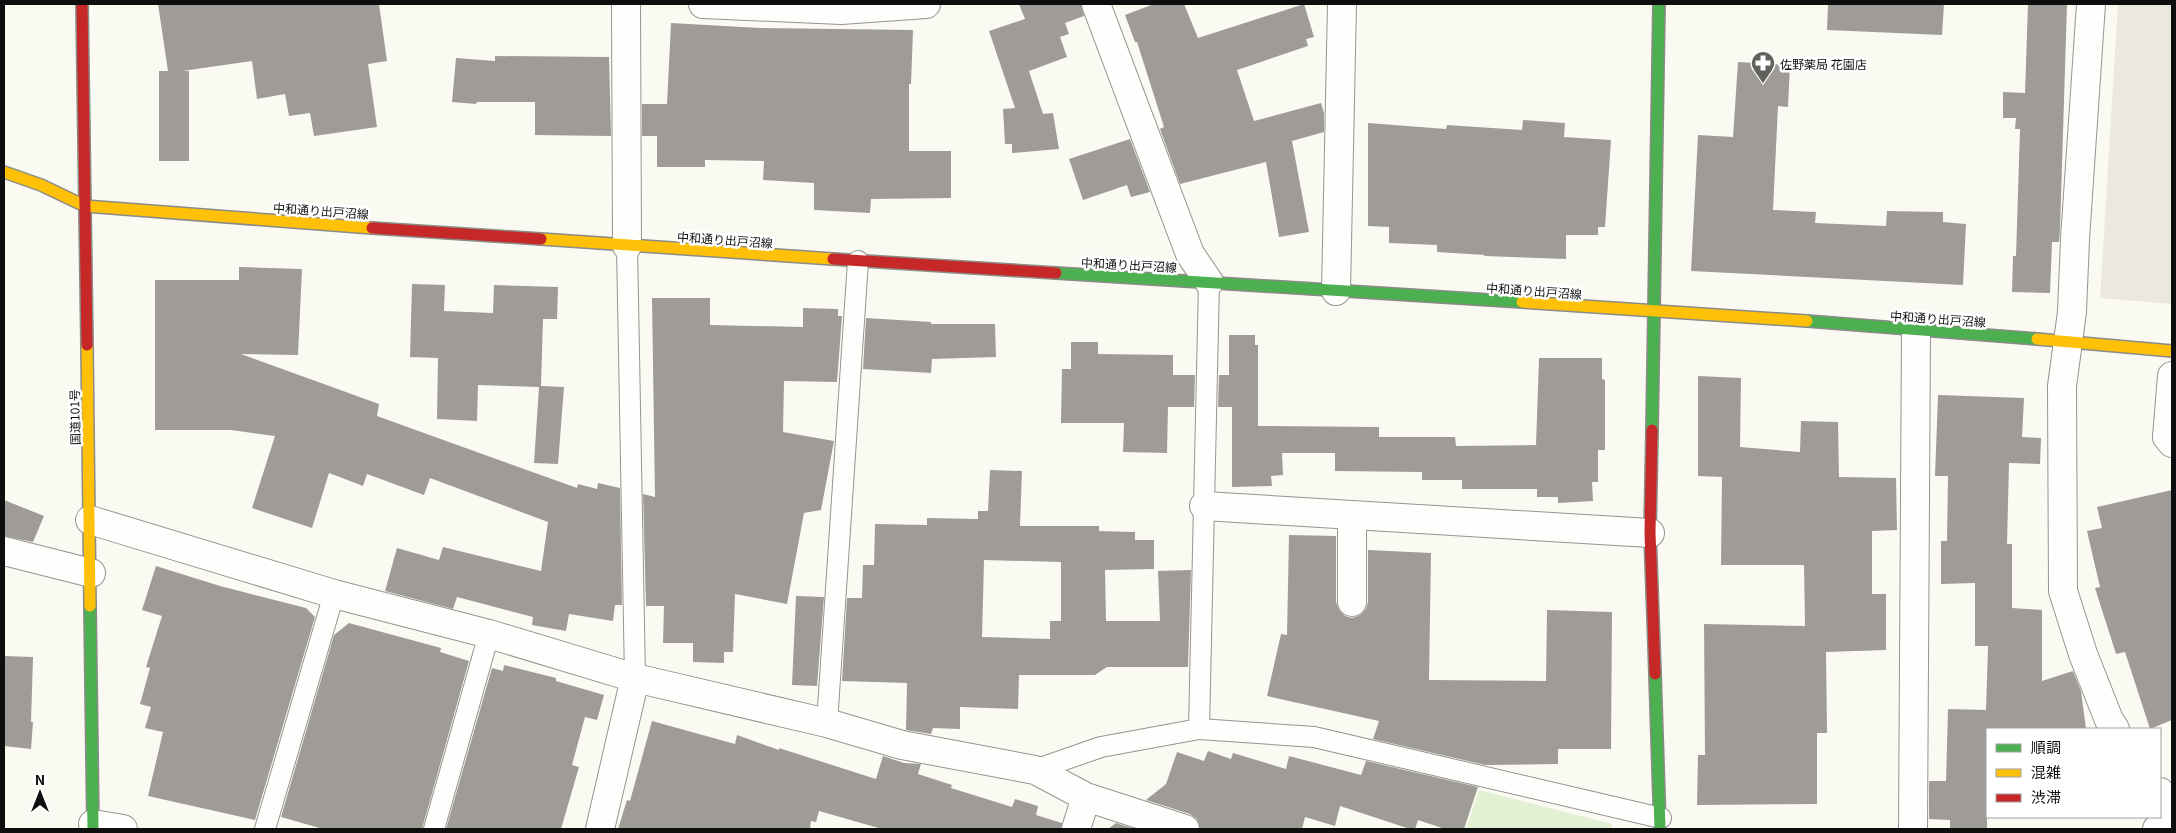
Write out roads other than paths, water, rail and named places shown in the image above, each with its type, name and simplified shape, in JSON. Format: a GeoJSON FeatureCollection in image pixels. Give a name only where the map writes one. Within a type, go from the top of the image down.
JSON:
{"type":"FeatureCollection","features":[{"type":"Feature","properties":{"kind":"main road","name":"国道101号"},"geometry":{"type":"LineString","coordinates":[[82,4],[93,826]]}},
{"type":"Feature","properties":{"kind":"main road"},"geometry":{"type":"LineString","coordinates":[[1659,4],[1650,533],[1660,823]]}},
{"type":"Feature","properties":{"kind":"main road"},"geometry":{"type":"LineString","coordinates":[[4,172],[42,185],[85,206]]}},
{"type":"Feature","properties":{"kind":"main road","name":"中和通り出戸沼線"},"geometry":{"type":"LineString","coordinates":[[85,206],[627,246],[1653,311],[2069,341],[2172,351]]}},
{"type":"Feature","properties":{"kind":"street"},"geometry":{"type":"LineString","coordinates":[[626,4],[627,246]]}},
{"type":"Feature","properties":{"kind":"street"},"geometry":{"type":"LineString","coordinates":[[703,4],[841,10],[926,4]]}},
{"type":"Feature","properties":{"kind":"street"},"geometry":{"type":"LineString","coordinates":[[1096,4],[1190,254],[1210,282]]}},
{"type":"Feature","properties":{"kind":"street"},"geometry":{"type":"LineString","coordinates":[[1336,291],[1342,4]]}},
{"type":"Feature","properties":{"kind":"street"},"geometry":{"type":"LineString","coordinates":[[2091,4],[2069,341],[2062,386],[2063,591],[2083,654],[2109,720],[2115,728]]}},
{"type":"Feature","properties":{"kind":"street"},"geometry":{"type":"LineString","coordinates":[[1913,829],[1916,330]]}},
{"type":"Feature","properties":{"kind":"street"},"geometry":{"type":"LineString","coordinates":[[2172,376],[2167,437],[2172,443]]}},
{"type":"Feature","properties":{"kind":"street"},"geometry":{"type":"LineString","coordinates":[[1204,506],[1650,533]]}},
{"type":"Feature","properties":{"kind":"street"},"geometry":{"type":"LineString","coordinates":[[1352,515],[1352,602]]}},
{"type":"Feature","properties":{"kind":"street"},"geometry":{"type":"LineString","coordinates":[[90,520],[334,594],[488,634],[635,678],[827,723],[902,745],[1035,770],[1086,797],[1185,829]]}},
{"type":"Feature","properties":{"kind":"street"},"geometry":{"type":"LineString","coordinates":[[4,551],[91,573]]}},
{"type":"Feature","properties":{"kind":"street"},"geometry":{"type":"LineString","coordinates":[[600,829],[635,678]]}},
{"type":"Feature","properties":{"kind":"street"},"geometry":{"type":"LineString","coordinates":[[2161,794],[2172,810]]}},
{"type":"Feature","properties":{"kind":"street"},"geometry":{"type":"LineString","coordinates":[[1076,829],[1086,797]]}},
{"type":"Feature","properties":{"kind":"street"},"geometry":{"type":"LineString","coordinates":[[2158,829],[2172,824]]}},
{"type":"Feature","properties":{"kind":"street"},"geometry":{"type":"LineString","coordinates":[[93,826],[123,829]]}},
{"type":"Feature","properties":{"kind":"lane"},"geometry":{"type":"LineString","coordinates":[[627,246],[635,678]]}},
{"type":"Feature","properties":{"kind":"lane"},"geometry":{"type":"LineString","coordinates":[[827,723],[858,261]]}},
{"type":"Feature","properties":{"kind":"lane"},"geometry":{"type":"LineString","coordinates":[[1199,729],[1210,282]]}},
{"type":"Feature","properties":{"kind":"lane"},"geometry":{"type":"LineString","coordinates":[[265,829],[334,594]]}},
{"type":"Feature","properties":{"kind":"lane"},"geometry":{"type":"LineString","coordinates":[[434,829],[488,634]]}},
{"type":"Feature","properties":{"kind":"lane"},"geometry":{"type":"LineString","coordinates":[[1035,770],[1101,747],[1199,729],[1314,737],[1660,823]]}},
{"type":"Feature","properties":{"kind":"place","name":"佐野薬局 花園店"},"geometry":{"type":"Point","coordinates":[1763,84]}}]}
